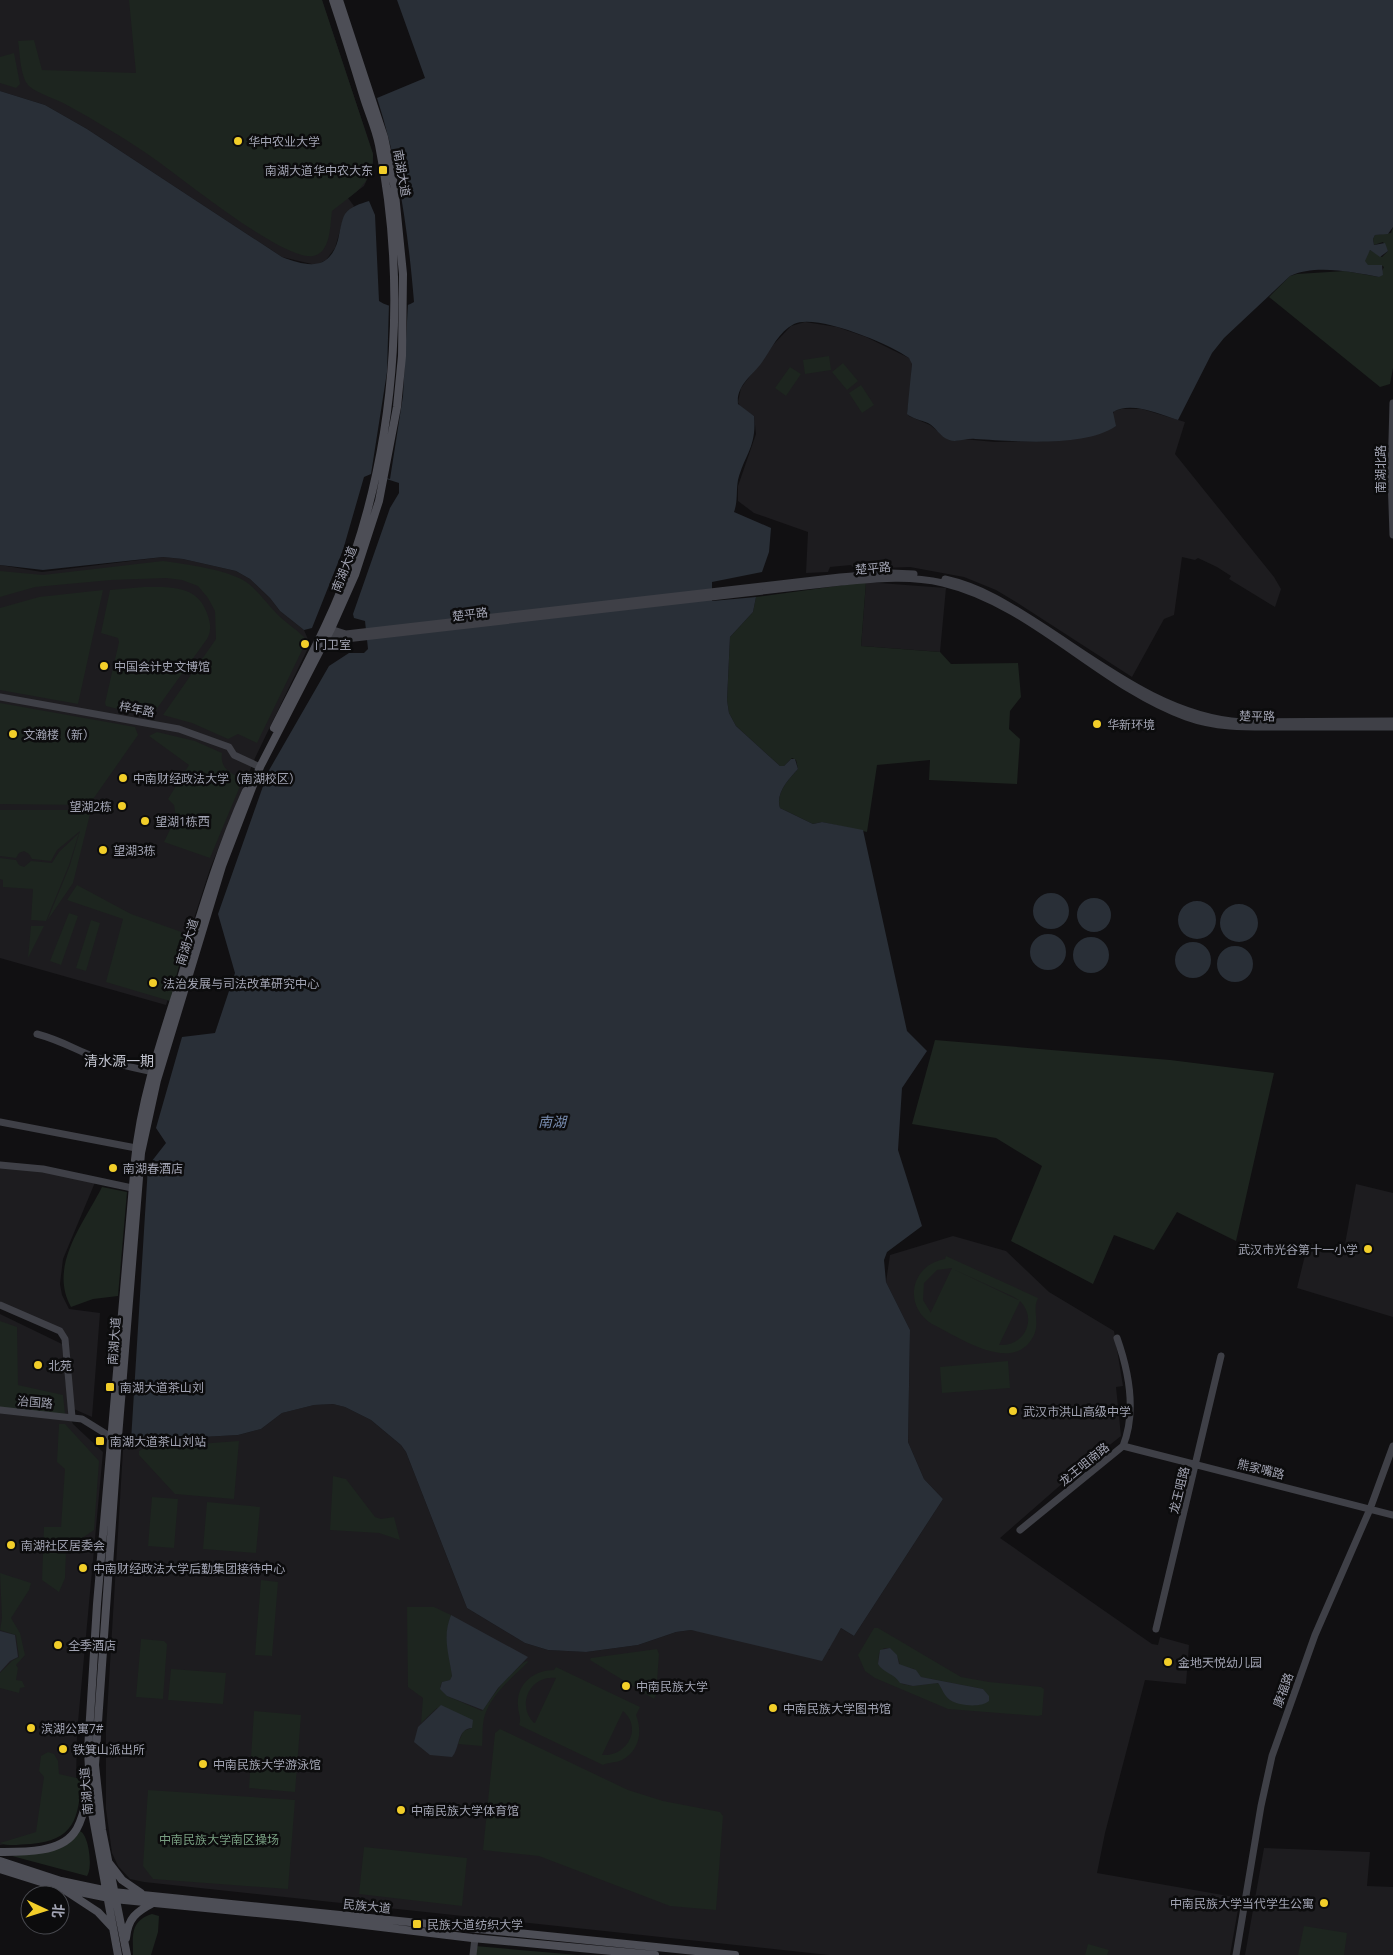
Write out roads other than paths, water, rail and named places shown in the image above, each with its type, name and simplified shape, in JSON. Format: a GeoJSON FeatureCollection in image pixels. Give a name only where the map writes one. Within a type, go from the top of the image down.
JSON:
{"type":"FeatureCollection","features":[{"type":"Feature","properties":{"kind":"main road","name":"南湖大道"},"geometry":{"type":"LineString","coordinates":[[327,631],[354,557],[376,475],[386,425],[392,356],[390,185],[379,144],[333,0]]}},
{"type":"Feature","properties":{"kind":"main road","name":"南湖大道"},"geometry":{"type":"LineString","coordinates":[[118,1955],[113,1928],[107,1859],[96,1787],[95,1757],[114,1437],[136,1148],[153,1072],[216,864],[259,766],[355,574],[385,477],[395,426],[402,356],[403,274],[384,137],[339,0]]}},
{"type":"Feature","properties":{"kind":"main road","name":"南湖北路"},"geometry":{"type":"LineString","coordinates":[[1393,403],[1391,476],[1393,535]]}},
{"type":"Feature","properties":{"kind":"main road","name":"楚平路"},"geometry":{"type":"LineString","coordinates":[[327,631],[339,639],[367,634],[898,573],[925,575],[963,584],[1003,601],[1146,692],[1175,707],[1198,715],[1242,722],[1393,721]]}},
{"type":"Feature","properties":{"kind":"main road","name":"楚平路"},"geometry":{"type":"LineString","coordinates":[[807,584],[898,578],[933,581],[970,591],[1010,611],[1153,703],[1197,721],[1220,725],[1263,728],[1393,727]]}},
{"type":"Feature","properties":{"kind":"main road","name":"梓年路"},"geometry":{"type":"LineString","coordinates":[[0,697],[179,729],[229,747],[234,755],[259,766]]}},
{"type":"Feature","properties":{"kind":"main road","name":"南湖大道"},"geometry":{"type":"LineString","coordinates":[[127,1955],[110,1895],[89,1792],[89,1728],[141,1153],[157,1080],[219,875],[259,766]]}},
{"type":"Feature","properties":{"kind":"main road"},"geometry":{"type":"LineString","coordinates":[[38,1034],[70,1044],[84,1052],[153,1072]]}},
{"type":"Feature","properties":{"kind":"main road"},"geometry":{"type":"LineString","coordinates":[[0,1122],[136,1148]]}},
{"type":"Feature","properties":{"kind":"main road"},"geometry":{"type":"LineString","coordinates":[[0,1165],[43,1169],[132,1188]]}},
{"type":"Feature","properties":{"kind":"main road"},"geometry":{"type":"LineString","coordinates":[[0,1305],[60,1331],[65,1339],[70,1416]]}},
{"type":"Feature","properties":{"kind":"main road","name":"龙王咀南路"},"geometry":{"type":"LineString","coordinates":[[1020,1530],[1123,1446],[1128,1427],[1130,1390],[1126,1367],[1117,1338]]}},
{"type":"Feature","properties":{"kind":"main road","name":"龙王咀路"},"geometry":{"type":"LineString","coordinates":[[1156,1629],[1221,1356]]}},
{"type":"Feature","properties":{"kind":"main road","name":"治国路"},"geometry":{"type":"LineString","coordinates":[[0,1410],[70,1416],[95,1425],[114,1437]]}},
{"type":"Feature","properties":{"kind":"main road","name":"熊家嘴路"},"geometry":{"type":"LineString","coordinates":[[1123,1446],[1393,1515]]}},
{"type":"Feature","properties":{"kind":"main road","name":"康福路"},"geometry":{"type":"LineString","coordinates":[[1236,1955],[1261,1806],[1272,1756],[1315,1635],[1370,1509],[1393,1446]]}},
{"type":"Feature","properties":{"kind":"main road"},"geometry":{"type":"LineString","coordinates":[[0,1852],[38,1849],[67,1840],[78,1827],[89,1792]]}},
{"type":"Feature","properties":{"kind":"main road"},"geometry":{"type":"LineString","coordinates":[[107,1859],[122,1880],[145,1895]]}},
{"type":"Feature","properties":{"kind":"main road","name":"民族大道"},"geometry":{"type":"LineString","coordinates":[[0,1861],[110,1895],[145,1895],[735,1955]]}},
{"type":"Feature","properties":{"kind":"main road","name":"民族大道"},"geometry":{"type":"LineString","coordinates":[[0,1869],[51,1885]]}},
{"type":"Feature","properties":{"kind":"main road","name":"民族大道"},"geometry":{"type":"LineString","coordinates":[[70,1889],[154,1903],[298,1917],[474,1938],[655,1955]]}},
{"type":"Feature","properties":{"kind":"main road"},"geometry":{"type":"LineString","coordinates":[[70,1894],[98,1912],[113,1928]]}},
{"type":"Feature","properties":{"kind":"main road"},"geometry":{"type":"LineString","coordinates":[[125,1945],[130,1919],[137,1912],[154,1903]]}},
{"type":"Feature","properties":{"kind":"main road"},"geometry":{"type":"LineString","coordinates":[[473,1955],[474,1938]]}},
{"type":"Feature","properties":{"kind":"water","name":"南湖"},"geometry":{"type":"Polygon","coordinates":[[[397,0],[1393,0],[1393,227],[1388,234],[1375,235],[1373,239],[1374,245],[1385,243],[1388,251],[1380,257],[1370,250],[1365,261],[1368,265],[1382,265],[1383,275],[1379,277],[1346,271],[1311,270],[1290,276],[1224,338],[1212,353],[1178,420],[1154,412],[1128,408],[1113,412],[1116,426],[1103,433],[1086,438],[1048,441],[972,439],[952,441],[943,437],[928,423],[907,414],[912,364],[909,358],[886,345],[853,332],[835,326],[804,322],[794,324],[783,332],[739,392],[738,404],[754,416],[754,435],[738,480],[734,512],[771,528],[769,552],[762,572],[712,582],[712,601],[756,597],[753,612],[730,637],[727,700],[729,713],[736,726],[780,766],[784,766],[791,759],[795,759],[798,769],[781,792],[779,797],[780,808],[813,824],[822,822],[863,830],[907,1031],[927,1051],[902,1088],[898,1150],[922,1226],[887,1252],[884,1260],[886,1282],[910,1330],[908,1442],[924,1479],[943,1499],[854,1636],[841,1628],[822,1661],[691,1630],[676,1632],[638,1645],[586,1652],[548,1650],[525,1643],[467,1608],[406,1452],[401,1445],[371,1420],[345,1407],[333,1404],[314,1405],[282,1413],[261,1429],[238,1435],[131,1441],[148,1166],[166,1143],[156,1128],[182,1037],[215,1033],[235,973],[218,914],[268,772],[329,666],[349,653],[364,653],[368,649],[365,621],[354,618],[353,614],[390,508],[399,493],[399,483],[371,474],[364,477],[343,550],[312,628],[304,630],[280,611],[270,598],[250,579],[236,571],[183,559],[163,557],[43,570],[0,565],[0,91],[45,105],[87,129],[282,257],[300,263],[316,264],[323,262],[329,257],[338,240],[347,211],[369,201],[375,215],[379,301],[392,306],[406,306],[414,302],[409,249],[397,174],[377,98],[425,78],[397,0]]]}},
{"type":"Feature","properties":{"kind":"water"},"geometry":{"type":"Polygon","coordinates":[[[1051,893],[1058,894],[1064,898],[1068,904],[1068,918],[1064,924],[1058,928],[1051,929],[1044,928],[1038,924],[1034,918],[1033,911],[1034,904],[1038,898],[1044,894],[1051,893]]]}},
{"type":"Feature","properties":{"kind":"water"},"geometry":{"type":"Polygon","coordinates":[[[1094,898],[1101,899],[1106,903],[1110,908],[1110,922],[1106,927],[1101,931],[1094,932],[1087,931],[1082,927],[1078,922],[1077,915],[1078,908],[1082,903],[1087,899],[1094,898]]]}},
{"type":"Feature","properties":{"kind":"water"},"geometry":{"type":"Polygon","coordinates":[[[1197,901],[1210,907],[1216,920],[1210,933],[1197,939],[1184,933],[1178,920],[1184,907],[1197,901]]]}},
{"type":"Feature","properties":{"kind":"water"},"geometry":{"type":"Polygon","coordinates":[[[1239,904],[1252,910],[1258,923],[1252,936],[1239,942],[1226,936],[1220,923],[1226,910],[1239,904]]]}},
{"type":"Feature","properties":{"kind":"water"},"geometry":{"type":"Polygon","coordinates":[[[1048,934],[1061,939],[1066,952],[1061,965],[1048,970],[1035,965],[1030,952],[1035,939],[1048,934]]]}},
{"type":"Feature","properties":{"kind":"water"},"geometry":{"type":"Polygon","coordinates":[[[1091,937],[1098,938],[1104,942],[1108,948],[1108,962],[1104,968],[1098,972],[1091,973],[1084,972],[1078,968],[1074,962],[1073,955],[1074,948],[1078,942],[1084,938],[1091,937]]]}},
{"type":"Feature","properties":{"kind":"water"},"geometry":{"type":"Polygon","coordinates":[[[1193,942],[1200,943],[1206,947],[1210,953],[1210,967],[1206,973],[1200,977],[1193,978],[1186,977],[1180,973],[1176,967],[1175,960],[1176,953],[1180,947],[1186,943],[1193,942]]]}},
{"type":"Feature","properties":{"kind":"water"},"geometry":{"type":"Polygon","coordinates":[[[1235,946],[1242,947],[1248,951],[1252,957],[1252,971],[1248,977],[1242,981],[1235,982],[1228,981],[1222,977],[1218,971],[1217,964],[1218,957],[1222,951],[1228,947],[1235,946]]]}},
{"type":"Feature","properties":{"kind":"water"},"geometry":{"type":"Polygon","coordinates":[[[451,1615],[528,1657],[498,1688],[483,1710],[447,1696],[440,1689],[442,1682],[450,1680],[452,1676],[447,1638],[448,1623],[451,1615]]]}},
{"type":"Feature","properties":{"kind":"water"},"geometry":{"type":"Polygon","coordinates":[[[0,1631],[15,1635],[18,1657],[10,1661],[0,1672],[0,1631]]]}},
{"type":"Feature","properties":{"kind":"water"},"geometry":{"type":"Polygon","coordinates":[[[890,1648],[897,1655],[899,1664],[916,1670],[921,1677],[983,1689],[989,1696],[989,1701],[981,1705],[964,1705],[948,1698],[938,1683],[913,1686],[900,1683],[878,1664],[880,1650],[890,1648]]]}},
{"type":"Feature","properties":{"kind":"water"},"geometry":{"type":"Polygon","coordinates":[[[441,1705],[473,1720],[472,1728],[467,1729],[461,1735],[452,1757],[430,1755],[414,1742],[418,1727],[441,1705]]]}},
{"type":"Feature","properties":{"kind":"place","name":"华中农业大学"},"geometry":{"type":"Point","coordinates":[238,141]}},
{"type":"Feature","properties":{"kind":"place","name":"南湖大道华中农大东"},"geometry":{"type":"Point","coordinates":[383,170]}},
{"type":"Feature","properties":{"kind":"place","name":"门卫室"},"geometry":{"type":"Point","coordinates":[305,644]}},
{"type":"Feature","properties":{"kind":"place","name":"中国会计史文博馆"},"geometry":{"type":"Point","coordinates":[104,666]}},
{"type":"Feature","properties":{"kind":"place","name":"华新环境"},"geometry":{"type":"Point","coordinates":[1097,724]}},
{"type":"Feature","properties":{"kind":"place","name":"文瀚楼（新）"},"geometry":{"type":"Point","coordinates":[13,734]}},
{"type":"Feature","properties":{"kind":"place","name":"中南财经政法大学（南湖校区）"},"geometry":{"type":"Point","coordinates":[123,778]}},
{"type":"Feature","properties":{"kind":"place","name":"望湖2栋"},"geometry":{"type":"Point","coordinates":[122,806]}},
{"type":"Feature","properties":{"kind":"place","name":"望湖1栋西"},"geometry":{"type":"Point","coordinates":[145,821]}},
{"type":"Feature","properties":{"kind":"place","name":"望湖3栋"},"geometry":{"type":"Point","coordinates":[103,850]}},
{"type":"Feature","properties":{"kind":"place","name":"法治发展与司法改革研究中心"},"geometry":{"type":"Point","coordinates":[153,983]}},
{"type":"Feature","properties":{"kind":"place","name":"南湖春酒店"},"geometry":{"type":"Point","coordinates":[113,1168]}},
{"type":"Feature","properties":{"kind":"place","name":"武汉市光谷第十一小学"},"geometry":{"type":"Point","coordinates":[1368,1249]}},
{"type":"Feature","properties":{"kind":"place","name":"北苑"},"geometry":{"type":"Point","coordinates":[38,1365]}},
{"type":"Feature","properties":{"kind":"place","name":"南湖大道茶山刘"},"geometry":{"type":"Point","coordinates":[110,1387]}},
{"type":"Feature","properties":{"kind":"place","name":"武汉市洪山高级中学"},"geometry":{"type":"Point","coordinates":[1013,1411]}},
{"type":"Feature","properties":{"kind":"place","name":"南湖大道茶山刘站"},"geometry":{"type":"Point","coordinates":[100,1441]}},
{"type":"Feature","properties":{"kind":"place","name":"南湖社区居委会"},"geometry":{"type":"Point","coordinates":[11,1545]}},
{"type":"Feature","properties":{"kind":"place","name":"中南财经政法大学后勤集团接待中心"},"geometry":{"type":"Point","coordinates":[83,1568]}},
{"type":"Feature","properties":{"kind":"place","name":"全季酒店"},"geometry":{"type":"Point","coordinates":[58,1645]}},
{"type":"Feature","properties":{"kind":"place","name":"金地天悦幼儿园"},"geometry":{"type":"Point","coordinates":[1168,1662]}},
{"type":"Feature","properties":{"kind":"place","name":"中南民族大学"},"geometry":{"type":"Point","coordinates":[626,1686]}},
{"type":"Feature","properties":{"kind":"place","name":"中南民族大学图书馆"},"geometry":{"type":"Point","coordinates":[773,1708]}},
{"type":"Feature","properties":{"kind":"place","name":"滨湖公寓7#"},"geometry":{"type":"Point","coordinates":[31,1728]}},
{"type":"Feature","properties":{"kind":"place","name":"铁箕山派出所"},"geometry":{"type":"Point","coordinates":[63,1749]}},
{"type":"Feature","properties":{"kind":"place","name":"中南民族大学游泳馆"},"geometry":{"type":"Point","coordinates":[203,1764]}},
{"type":"Feature","properties":{"kind":"place","name":"中南民族大学体育馆"},"geometry":{"type":"Point","coordinates":[401,1810]}},
{"type":"Feature","properties":{"kind":"place","name":"中南民族大学当代学生公寓"},"geometry":{"type":"Point","coordinates":[1324,1903]}},
{"type":"Feature","properties":{"kind":"place","name":"民族大道纺织大学"},"geometry":{"type":"Point","coordinates":[417,1924]}},
{"type":"Feature","properties":{"kind":"district","name":"清水源一期"},"geometry":{"type":"Point","coordinates":[119,1060]}},
{"type":"Feature","properties":{"kind":"park label","name":"中南民族大学南区操场"},"geometry":{"type":"Point","coordinates":[219,1839]}}]}
